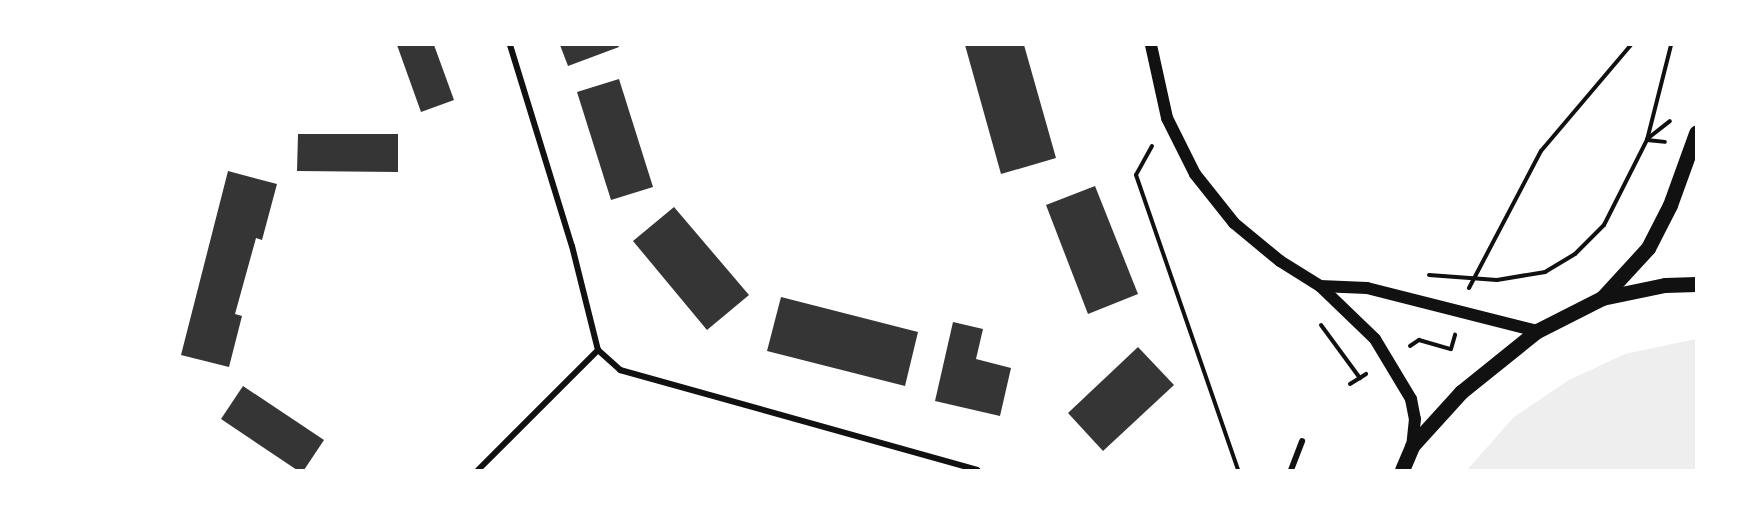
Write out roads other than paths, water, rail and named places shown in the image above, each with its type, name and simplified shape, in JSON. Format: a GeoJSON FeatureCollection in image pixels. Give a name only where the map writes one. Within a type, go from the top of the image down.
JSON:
{"type":"FeatureCollection","features":[{"type":"Feature","properties":{"kind":"main road"},"geometry":{"type":"LineString","coordinates":[[1150,45],[1167,118],[1195,174],[1234,223],[1280,261],[1320,286],[1375,339],[1389,359],[1411,399],[1415,419],[1412,446],[1402,470]]}},
{"type":"Feature","properties":{"kind":"main road"},"geometry":{"type":"LineString","coordinates":[[1602,298],[1648,248],[1670,205],[1694,140]]}},
{"type":"Feature","properties":{"kind":"main road"},"geometry":{"type":"LineString","coordinates":[[1412,446],[1461,392],[1537,331],[1602,298],[1665,285],[1696,284]]}},
{"type":"Feature","properties":{"kind":"main road"},"geometry":{"type":"LineString","coordinates":[[1320,286],[1367,288],[1537,331]]}},
{"type":"Feature","properties":{"kind":"street"},"geometry":{"type":"LineString","coordinates":[[510,45],[572,246],[598,350],[620,370],[977,470]]}},
{"type":"Feature","properties":{"kind":"street"},"geometry":{"type":"LineString","coordinates":[[478,470],[598,350]]}},
{"type":"Feature","properties":{"kind":"street"},"geometry":{"type":"LineString","coordinates":[[1291,470],[1302,441]]}}]}
